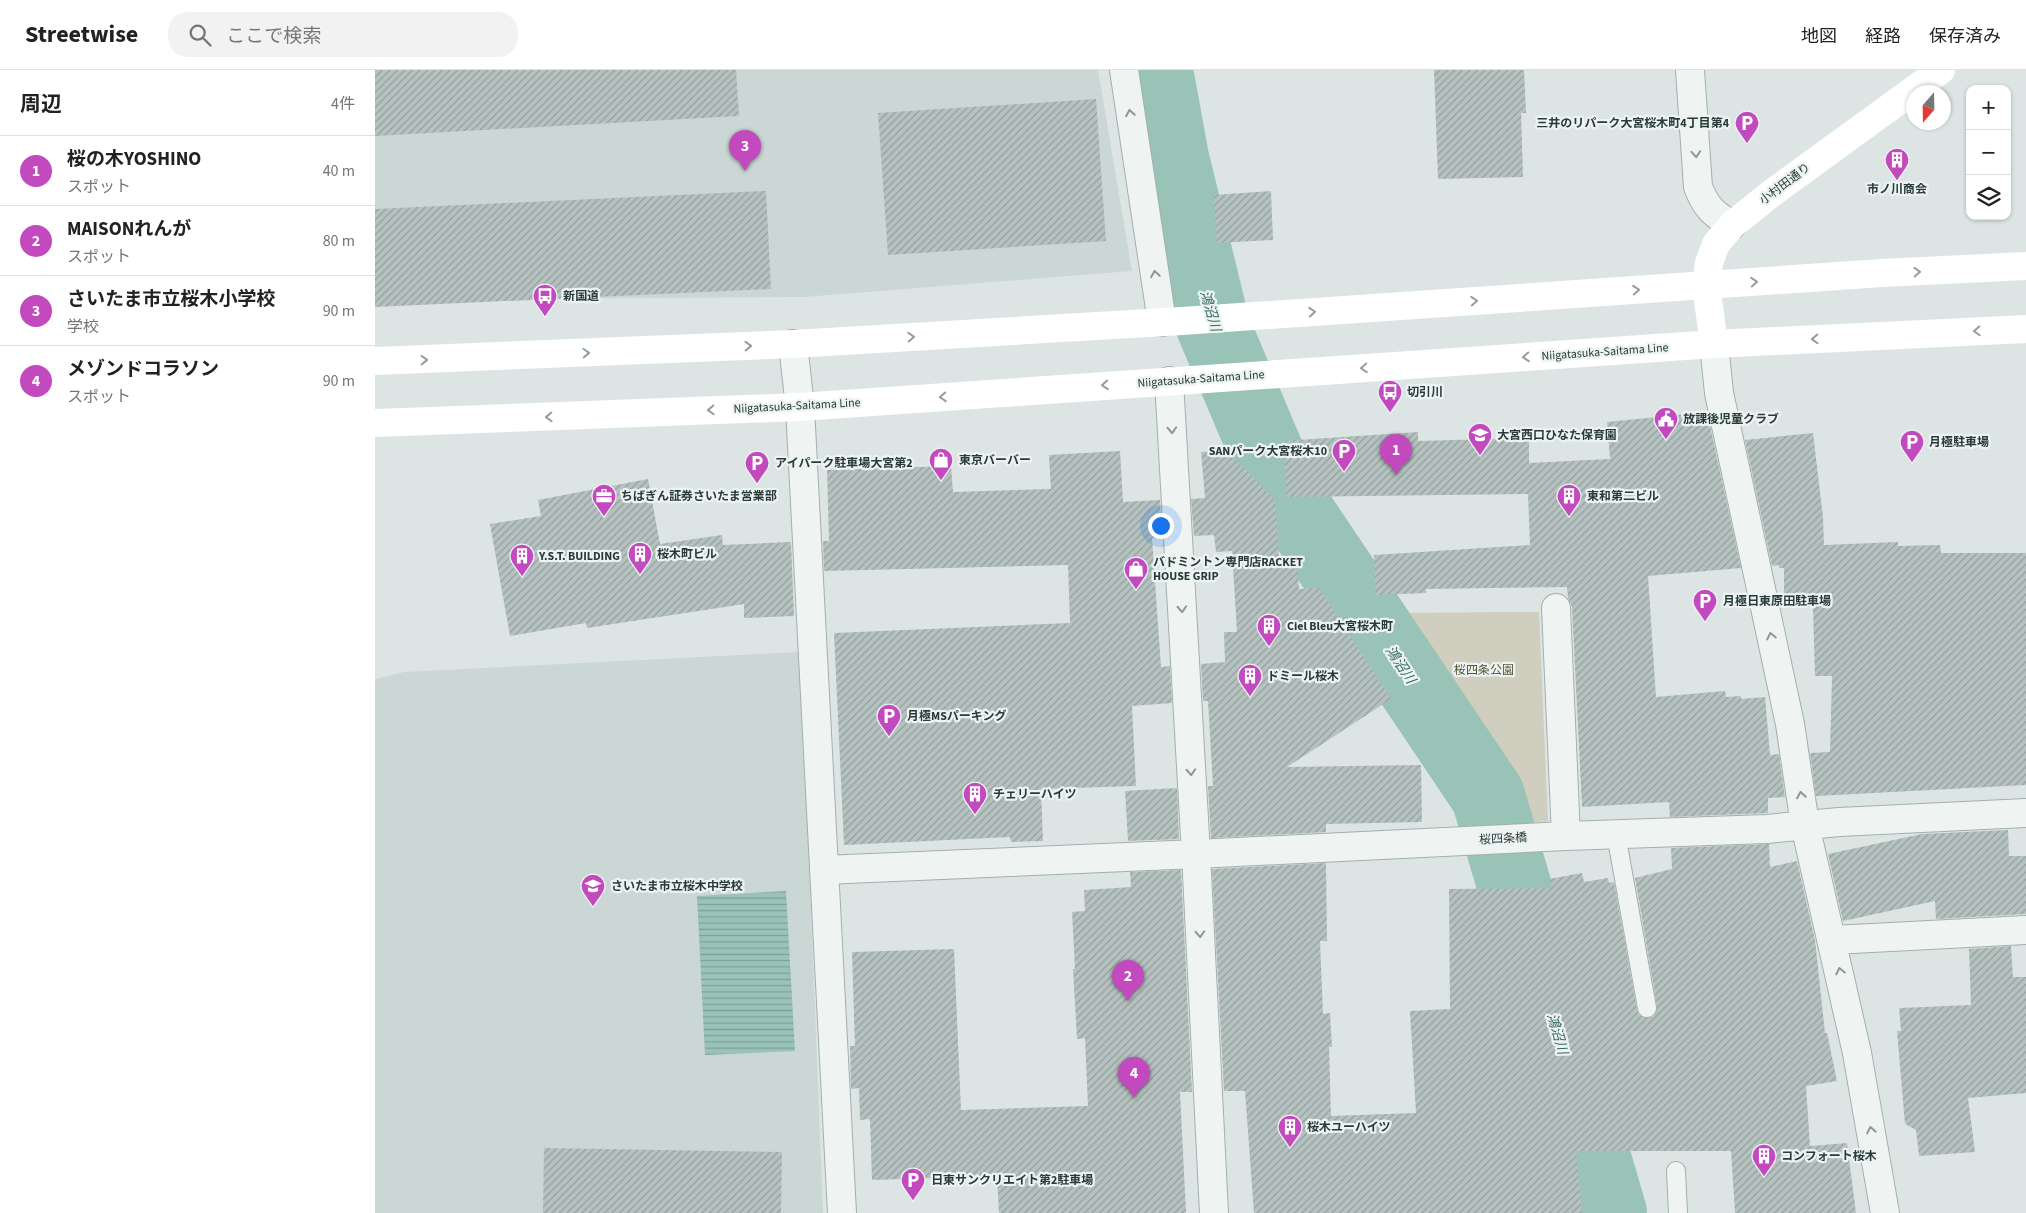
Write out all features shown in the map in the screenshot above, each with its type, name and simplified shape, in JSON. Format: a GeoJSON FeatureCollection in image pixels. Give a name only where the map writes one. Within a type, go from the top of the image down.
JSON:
{"type":"FeatureCollection","features":[{"type":"Feature","properties":{"kind":"main road","name":"小村田通り"},"geometry":{"type":"LineString","coordinates":[[1714,344],[1706,285],[1709,262],[1716,244],[1733,224],[1772,193],[1941,70]]}},
{"type":"Feature","properties":{"kind":"main road"},"geometry":{"type":"LineString","coordinates":[[375,361],[793,344],[1263,316],[1882,273],[2026,266]]}},
{"type":"Feature","properties":{"kind":"main road","name":"Niigatasuka-Saitama Line"},"geometry":{"type":"LineString","coordinates":[[375,423],[800,407],[1714,344],[2026,329]]}},
{"type":"Feature","properties":{"kind":"street"},"geometry":{"type":"LineString","coordinates":[[1124,70],[1172,321]]}},
{"type":"Feature","properties":{"kind":"street"},"geometry":{"type":"LineString","coordinates":[[1690,70],[1698,187],[1704,203],[1717,216],[1733,224]]}},
{"type":"Feature","properties":{"kind":"street"},"geometry":{"type":"LineString","coordinates":[[793,344],[800,407],[842,1213]]}},
{"type":"Feature","properties":{"kind":"street"},"geometry":{"type":"LineString","coordinates":[[1714,344],[1719,393],[1790,724],[1805,825],[1833,940],[1857,1053],[1885,1213]]}},
{"type":"Feature","properties":{"kind":"street"},"geometry":{"type":"LineString","coordinates":[[1179,380],[1196,854],[1214,1213]]}},
{"type":"Feature","properties":{"kind":"street"},"geometry":{"type":"LineString","coordinates":[[1554,836],[1555,608]]}},
{"type":"Feature","properties":{"kind":"street","name":"桜四条橋"},"geometry":{"type":"LineString","coordinates":[[824,870],[1554,836],[1767,829],[1805,825],[2026,813]]}},
{"type":"Feature","properties":{"kind":"street"},"geometry":{"type":"LineString","coordinates":[[1833,940],[2026,930]]}},
{"type":"Feature","properties":{"kind":"lane"},"geometry":{"type":"LineString","coordinates":[[1616,834],[1647,1008]]}},
{"type":"Feature","properties":{"kind":"lane"},"geometry":{"type":"LineString","coordinates":[[1676,1171],[1678,1213]]}},
{"type":"Feature","properties":{"kind":"shaded area"},"geometry":{"type":"Polygon","coordinates":[[[375,70],[1098,70],[1132,271],[804,297],[375,300],[375,70]]]}},
{"type":"Feature","properties":{"kind":"shaded area","name":"さいたま市立桜木中学校"},"geometry":{"type":"Polygon","coordinates":[[[801,652],[823,1213],[375,1213],[375,679],[404,672],[801,652]]]}},
{"type":"Feature","properties":{"kind":"shaded area"},"geometry":{"type":"Polygon","coordinates":[[[786,891],[795,1051],[705,1055],[697,896],[786,891]]]}},
{"type":"Feature","properties":{"kind":"green space","name":"桜四条公園"},"geometry":{"type":"Polygon","coordinates":[[[1539,612],[1548,821],[1505,826],[1497,788],[1376,613],[1539,612]]]}},
{"type":"Feature","properties":{"kind":"building"},"geometry":{"type":"Polygon","coordinates":[[[375,70],[736,70],[739,116],[375,136],[375,70]]]}},
{"type":"Feature","properties":{"kind":"building"},"geometry":{"type":"Polygon","coordinates":[[[1434,70],[1524,70],[1526,113],[1521,113],[1523,177],[1438,179],[1434,70]]]}},
{"type":"Feature","properties":{"kind":"building"},"geometry":{"type":"Polygon","coordinates":[[[1096,99],[1106,241],[888,255],[878,113],[1096,99]]]}},
{"type":"Feature","properties":{"kind":"building"},"geometry":{"type":"Polygon","coordinates":[[[766,191],[771,289],[375,307],[375,209],[766,191]]]}},
{"type":"Feature","properties":{"kind":"building"},"geometry":{"type":"Polygon","coordinates":[[[1271,191],[1273,240],[1217,243],[1214,195],[1271,191]]]}},
{"type":"Feature","properties":{"kind":"building"},"geometry":{"type":"Polygon","coordinates":[[[1707,412],[1741,568],[1648,576],[1656,697],[1725,691],[1726,697],[1741,696],[1741,699],[1765,697],[1770,755],[1779,754],[1785,797],[1768,798],[1768,813],[1670,817],[1669,802],[1582,807],[1572,607],[1568,598],[1567,587],[1426,589],[1426,593],[1376,595],[1374,555],[1530,545],[1528,494],[1287,497],[1283,441],[1418,432],[1418,441],[1529,438],[1529,463],[1610,459],[1607,422],[1707,412]]]}},
{"type":"Feature","properties":{"kind":"building"},"geometry":{"type":"Polygon","coordinates":[[[1813,433],[1823,517],[1824,545],[1898,542],[1898,546],[1940,545],[1941,553],[2026,553],[2026,785],[1816,796],[1810,753],[1830,752],[1832,676],[1815,676],[1813,607],[1784,607],[1784,568],[1779,568],[1779,565],[1772,566],[1745,440],[1813,433]]]}},
{"type":"Feature","properties":{"kind":"building"},"geometry":{"type":"Polygon","coordinates":[[[1120,451],[1123,502],[1160,500],[1162,538],[1152,538],[1161,667],[1170,666],[1172,703],[1132,706],[1136,786],[1041,789],[1043,841],[1011,842],[1010,837],[844,845],[834,633],[1070,623],[1068,565],[824,571],[823,541],[829,541],[827,470],[951,466],[953,492],[1051,489],[1049,455],[1120,451]]]}},
{"type":"Feature","properties":{"kind":"building"},"geometry":{"type":"Polygon","coordinates":[[[1227,451],[1275,500],[1279,561],[1297,560],[1299,589],[1319,588],[1391,699],[1287,767],[1421,765],[1422,822],[1326,824],[1326,832],[1211,838],[1208,786],[1213,786],[1208,701],[1203,701],[1201,664],[1225,662],[1224,632],[1237,632],[1232,551],[1216,552],[1214,535],[1194,536],[1191,499],[1205,498],[1201,452],[1227,451]]]}},
{"type":"Feature","properties":{"kind":"building","name":"桜木町ビル"},"geometry":{"type":"Polygon","coordinates":[[[648,479],[660,544],[722,535],[723,545],[791,542],[794,616],[744,618],[744,604],[587,628],[586,623],[510,636],[490,524],[541,516],[538,500],[648,479]]]}},
{"type":"Feature","properties":{"kind":"building"},"geometry":{"type":"Polygon","coordinates":[[[1177,788],[1179,839],[1128,841],[1125,791],[1177,788]]]}},
{"type":"Feature","properties":{"kind":"building"},"geometry":{"type":"Polygon","coordinates":[[[2008,830],[2009,856],[2026,856],[2026,914],[1936,919],[1935,901],[1843,921],[1828,854],[1922,834],[2008,830]]]}},
{"type":"Feature","properties":{"kind":"building"},"geometry":{"type":"Polygon","coordinates":[[[1769,844],[1770,867],[1797,861],[1815,940],[1825,1033],[1827,1033],[1837,1081],[1806,1086],[1810,1146],[1847,1143],[1856,1213],[1735,1213],[1731,1151],[1576,1151],[1582,1213],[1254,1213],[1245,1091],[1224,1091],[1212,869],[1326,863],[1327,941],[1320,941],[1323,1014],[1330,1013],[1332,1047],[1329,1047],[1331,1116],[1416,1113],[1410,1011],[1450,1009],[1449,889],[1552,888],[1549,879],[1582,873],[1584,882],[1608,878],[1609,883],[1614,882],[1637,1010],[1639,1015],[1648,1018],[1654,1016],[1657,1006],[1635,878],[1672,869],[1671,848],[1769,844]]]}},
{"type":"Feature","properties":{"kind":"building"},"geometry":{"type":"Polygon","coordinates":[[[1181,870],[1192,1092],[1180,1092],[1186,1213],[999,1213],[997,1176],[872,1180],[870,1119],[860,1120],[859,1088],[851,1089],[850,1046],[855,1046],[852,952],[954,949],[961,1110],[1088,1106],[1085,1038],[1077,1039],[1072,912],[1085,911],[1084,890],[1131,887],[1130,872],[1181,870]]]}},
{"type":"Feature","properties":{"kind":"building"},"geometry":{"type":"Polygon","coordinates":[[[2011,946],[2013,977],[2026,977],[2026,1093],[1968,1098],[1975,1152],[1919,1156],[1916,1130],[1905,1124],[1897,1031],[1901,1031],[1899,1008],[1971,1005],[1969,949],[2011,946]]]}},
{"type":"Feature","properties":{"kind":"building"},"geometry":{"type":"Polygon","coordinates":[[[544,1148],[782,1152],[781,1213],[543,1213],[544,1148]]]}},
{"type":"Feature","properties":{"kind":"waterway","name":"鴻沼川"},"geometry":{"type":"LineString","coordinates":[[1156,70],[1172,158],[1213,326],[1283,491],[1488,796],[1610,1213]]}},
{"type":"Feature","properties":{"kind":"place","name":"三井のリパーク大宮桜木町4丁目第4"},"geometry":{"type":"Point","coordinates":[1747,144]}},
{"type":"Feature","properties":{"kind":"place","name":"さいたま市立桜木小学校"},"geometry":{"type":"Point","coordinates":[745,171]}},
{"type":"Feature","properties":{"kind":"place","name":"市ノ川商会"},"geometry":{"type":"Point","coordinates":[1897,181]}},
{"type":"Feature","properties":{"kind":"place","name":"新国道"},"geometry":{"type":"Point","coordinates":[545,317]}},
{"type":"Feature","properties":{"kind":"place","name":"切引川"},"geometry":{"type":"Point","coordinates":[1390,413]}},
{"type":"Feature","properties":{"kind":"place","name":"放課後児童クラブ"},"geometry":{"type":"Point","coordinates":[1666,440]}},
{"type":"Feature","properties":{"kind":"place","name":"大宮西口ひなた保育園"},"geometry":{"type":"Point","coordinates":[1480,456]}},
{"type":"Feature","properties":{"kind":"place","name":"月極駐車場"},"geometry":{"type":"Point","coordinates":[1912,463]}},
{"type":"Feature","properties":{"kind":"place","name":"SANパーク大宮桜木10"},"geometry":{"type":"Point","coordinates":[1344,472]}},
{"type":"Feature","properties":{"kind":"place","name":"桜の木YOSHINO"},"geometry":{"type":"Point","coordinates":[1396,475]}},
{"type":"Feature","properties":{"kind":"place","name":"東京バーバー"},"geometry":{"type":"Point","coordinates":[941,481]}},
{"type":"Feature","properties":{"kind":"place","name":"アイパーク駐車場大宮第2"},"geometry":{"type":"Point","coordinates":[757,484]}},
{"type":"Feature","properties":{"kind":"place","name":"ちばぎん証券さいたま営業部"},"geometry":{"type":"Point","coordinates":[604,517]}},
{"type":"Feature","properties":{"kind":"place","name":"東和第二ビル"},"geometry":{"type":"Point","coordinates":[1569,517]}},
{"type":"Feature","properties":{"kind":"place","name":"桜木町ビル"},"geometry":{"type":"Point","coordinates":[640,575]}},
{"type":"Feature","properties":{"kind":"place","name":"Y.S.T. BUILDING"},"geometry":{"type":"Point","coordinates":[522,577]}},
{"type":"Feature","properties":{"kind":"place","name":"バドミントン専門店RACKET HOUSE GRIP"},"geometry":{"type":"Point","coordinates":[1136,590]}},
{"type":"Feature","properties":{"kind":"place","name":"月極日東原田駐車場"},"geometry":{"type":"Point","coordinates":[1705,622]}},
{"type":"Feature","properties":{"kind":"place","name":"Ciel Bleu大宮桜木町"},"geometry":{"type":"Point","coordinates":[1269,647]}},
{"type":"Feature","properties":{"kind":"place","name":"ドミール桜木"},"geometry":{"type":"Point","coordinates":[1250,697]}},
{"type":"Feature","properties":{"kind":"place","name":"月極MSパーキング"},"geometry":{"type":"Point","coordinates":[889,737]}},
{"type":"Feature","properties":{"kind":"place","name":"チェリーハイツ"},"geometry":{"type":"Point","coordinates":[975,815]}},
{"type":"Feature","properties":{"kind":"place","name":"さいたま市立桜木中学校"},"geometry":{"type":"Point","coordinates":[593,907]}},
{"type":"Feature","properties":{"kind":"place","name":"MAISONれんが"},"geometry":{"type":"Point","coordinates":[1128,1001]}},
{"type":"Feature","properties":{"kind":"place","name":"メゾンドコラソン"},"geometry":{"type":"Point","coordinates":[1134,1098]}},
{"type":"Feature","properties":{"kind":"place","name":"桜木ユーハイツ"},"geometry":{"type":"Point","coordinates":[1290,1148]}},
{"type":"Feature","properties":{"kind":"place","name":"コンフォート桜木"},"geometry":{"type":"Point","coordinates":[1764,1177]}},
{"type":"Feature","properties":{"kind":"place","name":"日東サンクリエイト第2駐車場"},"geometry":{"type":"Point","coordinates":[913,1201]}}]}
